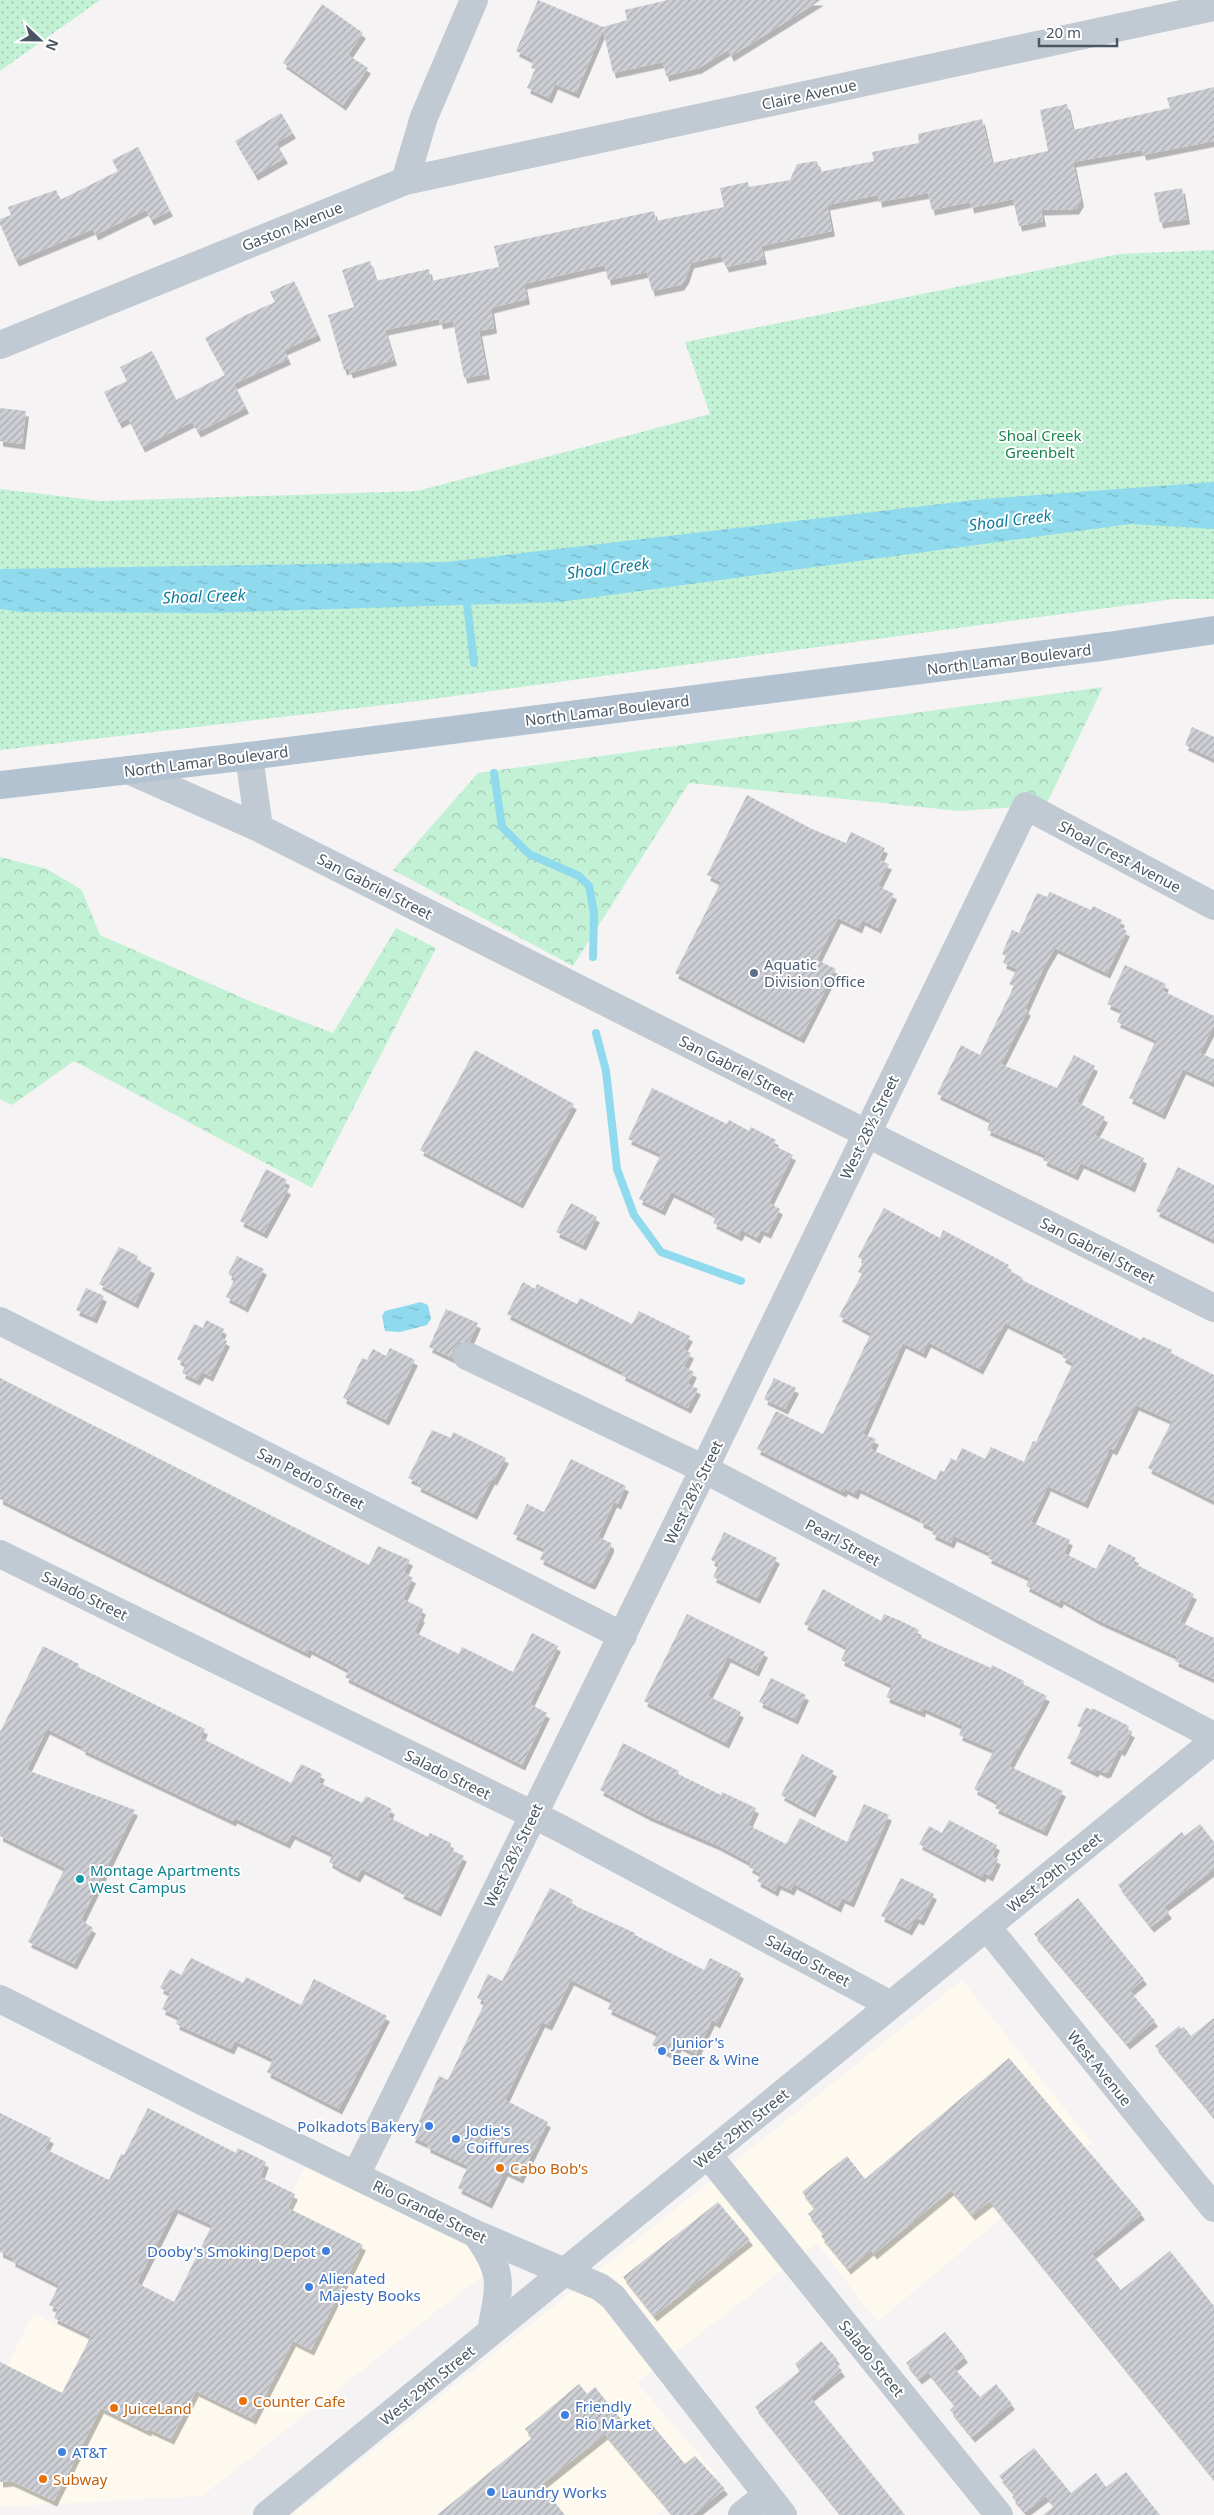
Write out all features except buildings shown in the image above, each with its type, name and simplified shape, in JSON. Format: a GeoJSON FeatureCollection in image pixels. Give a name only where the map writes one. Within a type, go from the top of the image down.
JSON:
{"type":"FeatureCollection","features":[{"type":"Feature","properties":{"kind":"main road","name":"North Lamar Boulevard"},"geometry":{"type":"LineString","coordinates":[[0,785],[249,756],[1099,648],[1214,630]]}},
{"type":"Feature","properties":{"kind":"street"},"geometry":{"type":"LineString","coordinates":[[404,181],[424,117],[474,0]]}},
{"type":"Feature","properties":{"kind":"street","name":"Claire Avenue"},"geometry":{"type":"LineString","coordinates":[[404,181],[1214,7]]}},
{"type":"Feature","properties":{"kind":"street","name":"Gaston Avenue"},"geometry":{"type":"LineString","coordinates":[[0,345],[404,181]]}},
{"type":"Feature","properties":{"kind":"street"},"geometry":{"type":"LineString","coordinates":[[249,756],[259,828]]}},
{"type":"Feature","properties":{"kind":"street","name":"San Gabriel Street"},"geometry":{"type":"LineString","coordinates":[[128,770],[259,828],[1214,1308]]}},
{"type":"Feature","properties":{"kind":"street","name":"Shoal Crest Avenue"},"geometry":{"type":"LineString","coordinates":[[1026,806],[1214,906]]}},
{"type":"Feature","properties":{"kind":"street","name":"West 28½ Street"},"geometry":{"type":"LineString","coordinates":[[356,2175],[533,1814],[623,1636],[1026,806]]}},
{"type":"Feature","properties":{"kind":"street","name":"San Pedro Street"},"geometry":{"type":"LineString","coordinates":[[0,1321],[623,1636]]}},
{"type":"Feature","properties":{"kind":"street","name":"Pearl Street"},"geometry":{"type":"LineString","coordinates":[[467,1356],[704,1469],[1214,1736]]}},
{"type":"Feature","properties":{"kind":"street","name":"Salado Street"},"geometry":{"type":"LineString","coordinates":[[0,1554],[533,1814],[891,2005]]}},
{"type":"Feature","properties":{"kind":"street","name":"West 29th Street"},"geometry":{"type":"LineString","coordinates":[[267,2515],[1214,1741]]}},
{"type":"Feature","properties":{"kind":"street","name":"West Avenue"},"geometry":{"type":"LineString","coordinates":[[987,1928],[1214,2208]]}},
{"type":"Feature","properties":{"kind":"street","name":"Rio Grande Street"},"geometry":{"type":"LineString","coordinates":[[0,1999],[206,2103],[476,2234],[600,2287],[613,2297],[775,2505]]}},
{"type":"Feature","properties":{"kind":"street","name":"Salado Street"},"geometry":{"type":"LineString","coordinates":[[708,2155],[999,2515]]}},
{"type":"Feature","properties":{"kind":"street"},"geometry":{"type":"LineString","coordinates":[[476,2234],[492,2256],[498,2272],[498,2293],[491,2332]]}},
{"type":"Feature","properties":{"kind":"street"},"geometry":{"type":"LineString","coordinates":[[742,2515],[775,2505]]}},
{"type":"Feature","properties":{"kind":"shaded area"},"geometry":{"type":"Polygon","coordinates":[[[962,1980],[1092,2143],[877,2322],[817,2243],[637,2383],[715,2473],[656,2515],[292,2515],[962,1980]]]}},
{"type":"Feature","properties":{"kind":"shaded area"},"geometry":{"type":"Polygon","coordinates":[[[309,2159],[502,2260],[202,2496],[0,2507],[0,2380],[34,2313],[188,2391],[309,2159]]]}},
{"type":"Feature","properties":{"kind":"green space"},"geometry":{"type":"Polygon","coordinates":[[[0,0],[100,0],[0,71],[0,0]]]}},
{"type":"Feature","properties":{"kind":"green space","name":"Shoal Creek Greenbelt"},"geometry":{"type":"Polygon","coordinates":[[[1214,250],[1214,599],[1174,599],[418,701],[0,750],[0,489],[100,501],[417,491],[710,414],[685,342],[1119,254],[1214,250]]]}},
{"type":"Feature","properties":{"kind":"green space"},"geometry":{"type":"Polygon","coordinates":[[[1103,687],[1046,805],[959,811],[689,783],[573,966],[393,870],[478,773],[1103,687]]]}},
{"type":"Feature","properties":{"kind":"green space"},"geometry":{"type":"Polygon","coordinates":[[[0,857],[47,869],[82,890],[100,935],[254,1003],[333,1033],[396,928],[436,948],[312,1188],[74,1061],[12,1105],[0,1099],[0,857]]]}},
{"type":"Feature","properties":{"kind":"water","name":"Shoal Creek"},"geometry":{"type":"Polygon","coordinates":[[[1214,482],[1214,529],[1130,524],[560,602],[210,613],[20,612],[0,609],[0,569],[446,562],[983,499],[1214,482]]]}},
{"type":"Feature","properties":{"kind":"water"},"geometry":{"type":"Polygon","coordinates":[[[421,1302],[428,1305],[431,1319],[427,1325],[400,1332],[385,1331],[382,1316],[385,1311],[421,1302]]]}},
{"type":"Feature","properties":{"kind":"waterway"},"geometry":{"type":"LineString","coordinates":[[466,595],[474,663]]}},
{"type":"Feature","properties":{"kind":"waterway"},"geometry":{"type":"LineString","coordinates":[[494,773],[502,827],[529,854],[579,876],[589,886],[594,913],[593,957]]}},
{"type":"Feature","properties":{"kind":"waterway"},"geometry":{"type":"LineString","coordinates":[[596,1033],[606,1071],[617,1169],[634,1215],[661,1252],[741,1281]]}},
{"type":"Feature","properties":{"kind":"place","name":"Aquatic Division Office"},"geometry":{"type":"Point","coordinates":[754,973]}},
{"type":"Feature","properties":{"kind":"place","name":"Montage Apartments West Campus"},"geometry":{"type":"Point","coordinates":[80,1879]}},
{"type":"Feature","properties":{"kind":"place","name":"Junior's Beer & Wine"},"geometry":{"type":"Point","coordinates":[662,2051]}},
{"type":"Feature","properties":{"kind":"place","name":"Polkadots Bakery"},"geometry":{"type":"Point","coordinates":[429,2126]}},
{"type":"Feature","properties":{"kind":"place","name":"Jodie's Coiffures"},"geometry":{"type":"Point","coordinates":[456,2139]}},
{"type":"Feature","properties":{"kind":"place","name":"Cabo Bob's"},"geometry":{"type":"Point","coordinates":[500,2168]}},
{"type":"Feature","properties":{"kind":"place","name":"Dooby's Smoking Depot"},"geometry":{"type":"Point","coordinates":[326,2251]}},
{"type":"Feature","properties":{"kind":"place","name":"Alienated Majesty Books"},"geometry":{"type":"Point","coordinates":[309,2287]}},
{"type":"Feature","properties":{"kind":"place","name":"Counter Cafe"},"geometry":{"type":"Point","coordinates":[243,2401]}},
{"type":"Feature","properties":{"kind":"place","name":"JuiceLand"},"geometry":{"type":"Point","coordinates":[114,2408]}},
{"type":"Feature","properties":{"kind":"place","name":"Friendly Rio Market"},"geometry":{"type":"Point","coordinates":[565,2415]}},
{"type":"Feature","properties":{"kind":"place","name":"AT&T"},"geometry":{"type":"Point","coordinates":[62,2452]}},
{"type":"Feature","properties":{"kind":"place","name":"Subway"},"geometry":{"type":"Point","coordinates":[43,2479]}},
{"type":"Feature","properties":{"kind":"place","name":"Laundry Works"},"geometry":{"type":"Point","coordinates":[491,2492]}}]}
